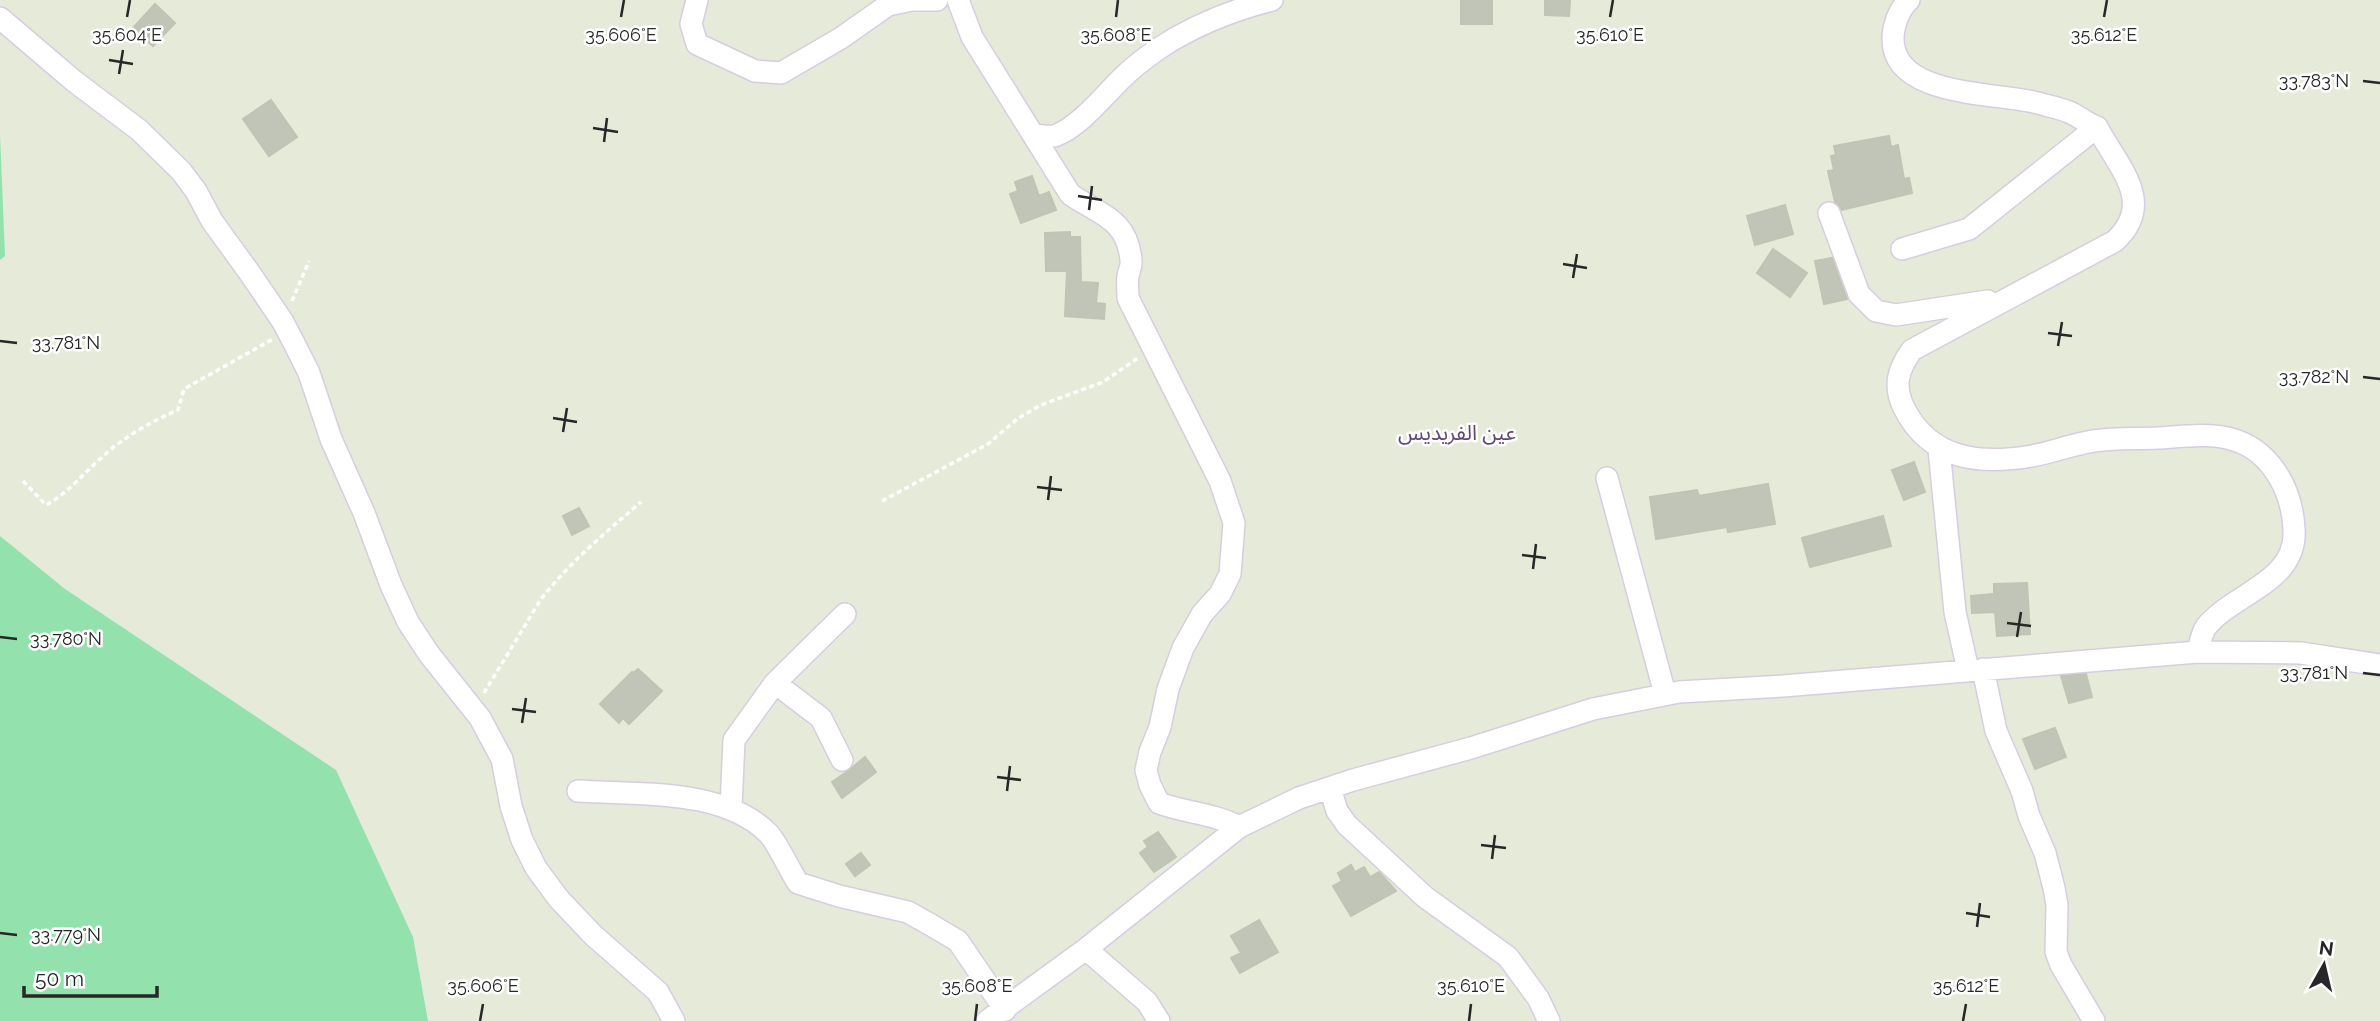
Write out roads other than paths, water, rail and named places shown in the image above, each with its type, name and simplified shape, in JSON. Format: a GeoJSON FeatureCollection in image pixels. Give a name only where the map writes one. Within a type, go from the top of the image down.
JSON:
{"type":"FeatureCollection","features":[{"type":"Feature","properties":{"kind":"street"},"geometry":{"type":"LineString","coordinates":[[697,0],[691,24],[697,44],[755,71],[781,73],[841,38],[888,5],[912,0],[937,0]]}},
{"type":"Feature","properties":{"kind":"street"},"geometry":{"type":"LineString","coordinates":[[958,0],[972,37],[1070,194],[1082,203],[1102,211],[1117,225],[1126,242],[1131,261],[1128,298],[1220,481],[1234,523],[1230,574],[1220,594],[1202,614],[1183,648],[1168,689],[1160,727],[1146,770],[1159,803],[1221,818],[1239,827]]}},
{"type":"Feature","properties":{"kind":"street"},"geometry":{"type":"LineString","coordinates":[[1032,135],[1053,136],[1074,124],[1122,78],[1158,49],[1197,28],[1248,6],[1272,0]]}},
{"type":"Feature","properties":{"kind":"street"},"geometry":{"type":"LineString","coordinates":[[1909,0],[1903,6],[1893,37],[1895,54],[1900,64],[1931,85],[2035,102],[2071,113],[2097,127],[2122,166],[2135,199],[2133,217],[2126,231],[2115,242],[2007,297],[1912,350],[1901,364],[1898,378],[1901,401],[1912,423],[1939,449],[1959,456],[1992,459],[2031,456],[2093,441],[2225,437],[2256,449],[2281,480],[2293,514],[2295,533],[2292,547],[2280,569],[2207,627],[2198,652]]}},
{"type":"Feature","properties":{"kind":"street"},"geometry":{"type":"LineString","coordinates":[[0,18],[74,81],[139,130],[181,171],[196,191],[227,244],[285,327],[309,373],[331,439],[408,622],[429,654],[473,709],[502,759],[511,806],[522,839],[536,867],[558,898],[593,935],[658,992],[674,1021]]}},
{"type":"Feature","properties":{"kind":"street"},"geometry":{"type":"LineString","coordinates":[[1902,248],[1969,229],[2097,127]]}},
{"type":"Feature","properties":{"kind":"street"},"geometry":{"type":"LineString","coordinates":[[1829,213],[1859,294],[1876,311],[1896,315],[2007,297]]}},
{"type":"Feature","properties":{"kind":"street"},"geometry":{"type":"LineString","coordinates":[[1939,449],[1955,612],[1996,731],[2045,853],[2057,905],[2056,952],[2094,1021]]}},
{"type":"Feature","properties":{"kind":"street"},"geometry":{"type":"LineString","coordinates":[[1607,478],[1665,694]]}},
{"type":"Feature","properties":{"kind":"street"},"geometry":{"type":"LineString","coordinates":[[731,808],[734,740],[775,683],[845,614]]}},
{"type":"Feature","properties":{"kind":"street"},"geometry":{"type":"LineString","coordinates":[[578,792],[672,796],[731,808],[769,833],[798,883],[839,896],[908,912],[958,941],[996,1015],[1086,949],[1239,827],[1299,798],[1593,709],[1665,694],[2198,652],[2301,653],[2380,665]]}},
{"type":"Feature","properties":{"kind":"street"},"geometry":{"type":"LineString","coordinates":[[775,683],[821,718],[842,760]]}},
{"type":"Feature","properties":{"kind":"street"},"geometry":{"type":"LineString","coordinates":[[1330,788],[1337,811],[1347,825],[1425,897],[1508,957],[1538,998],[1549,1021]]}},
{"type":"Feature","properties":{"kind":"street"},"geometry":{"type":"LineString","coordinates":[[1086,949],[1147,1002],[1159,1021]]}},
{"type":"Feature","properties":{"kind":"district","name":"عين الفريديس"},"geometry":{"type":"Point","coordinates":[1457,433]}}]}
